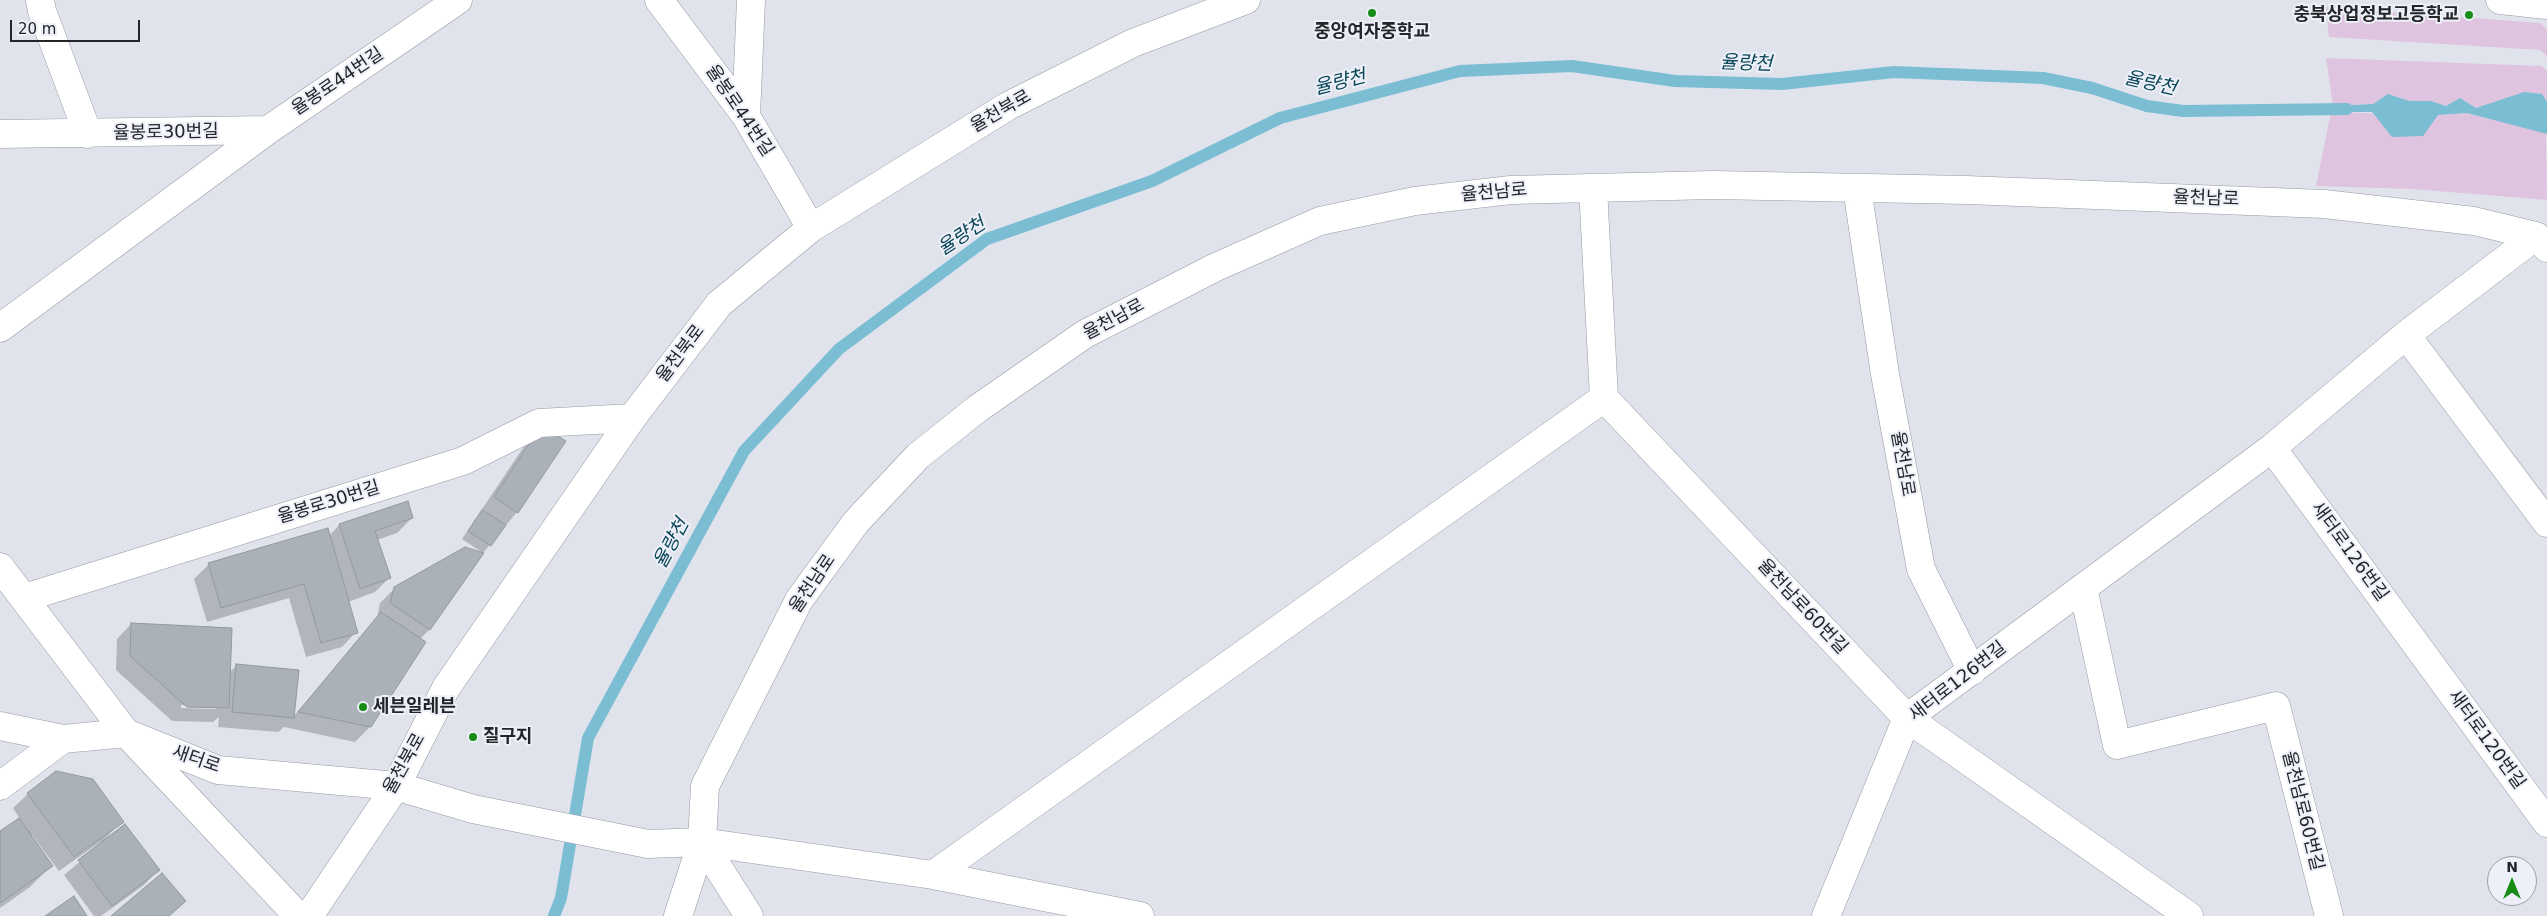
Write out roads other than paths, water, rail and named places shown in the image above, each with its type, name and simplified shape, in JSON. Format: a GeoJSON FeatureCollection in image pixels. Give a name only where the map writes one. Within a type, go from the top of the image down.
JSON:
{"type":"FeatureCollection","features":[{"type":"Feature","properties":{"kind":"street"},"geometry":{"type":"LineString","coordinates":[[40,0],[88,134]]}},
{"type":"Feature","properties":{"kind":"street","name":"율봉로44번길"},"geometry":{"type":"LineString","coordinates":[[268,130],[458,0]]}},
{"type":"Feature","properties":{"kind":"street","name":"율봉로44번길"},"geometry":{"type":"LineString","coordinates":[[659,0],[746,116],[811,228]]}},
{"type":"Feature","properties":{"kind":"street"},"geometry":{"type":"LineString","coordinates":[[746,116],[751,0]]}},
{"type":"Feature","properties":{"kind":"street","name":"율천북로"},"geometry":{"type":"LineString","coordinates":[[309,916],[396,786],[446,688],[632,418],[719,304],[811,228],[1008,106],[1133,42],[1246,0]]}},
{"type":"Feature","properties":{"kind":"street"},"geometry":{"type":"LineString","coordinates":[[2500,0],[2547,5]]}},
{"type":"Feature","properties":{"kind":"street","name":"율봉로30번길"},"geometry":{"type":"LineString","coordinates":[[0,134],[268,130]]}},
{"type":"Feature","properties":{"kind":"street","name":"율봉로30번길"},"geometry":{"type":"LineString","coordinates":[[0,328],[268,130]]}},
{"type":"Feature","properties":{"kind":"street","name":"율천남로"},"geometry":{"type":"LineString","coordinates":[[678,916],[702,842],[705,786],[798,600],[856,522],[918,456],[977,409],[1085,334],[1216,268],[1320,221],[1415,201],[1511,190],[1713,185],[2324,204],[2474,221],[2542,242]]}},
{"type":"Feature","properties":{"kind":"street"},"geometry":{"type":"LineString","coordinates":[[933,875],[1604,398],[1594,188]]}},
{"type":"Feature","properties":{"kind":"street","name":"율천남로"},"geometry":{"type":"LineString","coordinates":[[1857,188],[1885,374],[1921,569],[1972,671]]}},
{"type":"Feature","properties":{"kind":"street","name":"새터로126번길"},"geometry":{"type":"LineString","coordinates":[[1826,916],[1907,718],[2272,448],[2406,335],[2542,242]]}},
{"type":"Feature","properties":{"kind":"street"},"geometry":{"type":"LineString","coordinates":[[2406,335],[2547,523]]}},
{"type":"Feature","properties":{"kind":"street","name":"율천남로60번길"},"geometry":{"type":"LineString","coordinates":[[1604,398],[1907,718],[2189,916]]}},
{"type":"Feature","properties":{"kind":"street","name":"율봉로30번길"},"geometry":{"type":"LineString","coordinates":[[24,598],[463,461],[539,423],[632,418]]}},
{"type":"Feature","properties":{"kind":"street","name":"새터로126번길"},"geometry":{"type":"LineString","coordinates":[[2272,448],[2426,657]]}},
{"type":"Feature","properties":{"kind":"street"},"geometry":{"type":"LineString","coordinates":[[0,567],[126,733],[298,916]]}},
{"type":"Feature","properties":{"kind":"street","name":"율천남로60번길"},"geometry":{"type":"LineString","coordinates":[[2083,588],[2118,745],[2276,706],[2329,916]]}},
{"type":"Feature","properties":{"kind":"street","name":"새터로120번길"},"geometry":{"type":"LineString","coordinates":[[2426,657],[2547,822]]}},
{"type":"Feature","properties":{"kind":"street","name":"새터로"},"geometry":{"type":"LineString","coordinates":[[0,726],[63,739],[126,733],[218,770],[396,786],[473,809],[648,844],[702,842],[933,875],[1140,916]]}},
{"type":"Feature","properties":{"kind":"street"},"geometry":{"type":"LineString","coordinates":[[0,786],[63,739]]}},
{"type":"Feature","properties":{"kind":"street"},"geometry":{"type":"LineString","coordinates":[[702,842],[749,916]]}},
{"type":"Feature","properties":{"kind":"water"},"geometry":{"type":"Polygon","coordinates":[[[2524,92],[2542,94],[2547,102],[2547,134],[2467,113],[2438,115],[2423,136],[2392,137],[2372,112],[2331,112],[2333,106],[2373,104],[2388,94],[2409,101],[2431,101],[2446,106],[2460,98],[2476,108],[2524,92]]]}},
{"type":"Feature","properties":{"kind":"waterway","name":"율량천"},"geometry":{"type":"LineString","coordinates":[[554,916],[561,898],[588,738],[744,451],[839,349],[987,239],[1152,181],[1280,118],[1460,71],[1572,66],[1675,81],[1782,84],[1894,72],[2043,78],[2092,88],[2147,106],[2183,111],[2347,109]]}},
{"type":"Feature","properties":{"kind":"place","name":"중앙여자중학교"},"geometry":{"type":"Point","coordinates":[1372,13]}},
{"type":"Feature","properties":{"kind":"place","name":"충북상업정보고등학교"},"geometry":{"type":"Point","coordinates":[2469,15]}},
{"type":"Feature","properties":{"kind":"place","name":"세븐일레븐"},"geometry":{"type":"Point","coordinates":[363,707]}},
{"type":"Feature","properties":{"kind":"place","name":"질구지"},"geometry":{"type":"Point","coordinates":[473,737]}}]}
